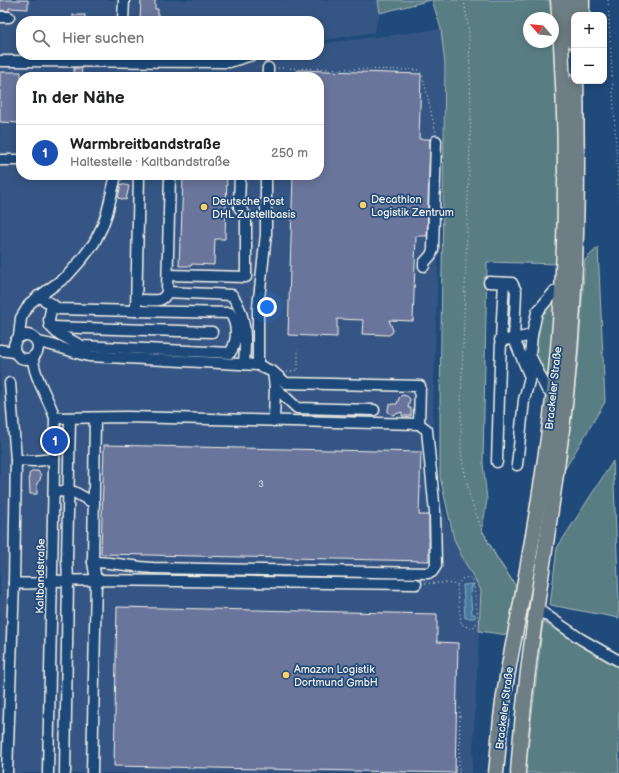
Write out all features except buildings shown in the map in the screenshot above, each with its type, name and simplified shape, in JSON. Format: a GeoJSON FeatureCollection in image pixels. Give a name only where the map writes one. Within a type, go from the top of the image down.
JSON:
{"type":"FeatureCollection","features":[{"type":"Feature","properties":{"kind":"highway"},"geometry":{"type":"LineString","coordinates":[[552,0],[559,115],[566,152]]}},
{"type":"Feature","properties":{"kind":"highway","name":"Brackeler Straße"},"geometry":{"type":"LineString","coordinates":[[496,773],[501,717],[537,509],[554,391],[562,291],[566,152],[558,0]]}},
{"type":"Feature","properties":{"kind":"highway"},"geometry":{"type":"LineString","coordinates":[[571,0],[572,12]]}},
{"type":"Feature","properties":{"kind":"highway"},"geometry":{"type":"LineString","coordinates":[[582,0],[582,12]]}},
{"type":"Feature","properties":{"kind":"highway","name":"Brackeler Straße"},"geometry":{"type":"LineString","coordinates":[[518,773],[522,713],[564,412],[572,325],[577,214],[576,84]]}},
{"type":"Feature","properties":{"kind":"street"},"geometry":{"type":"LineString","coordinates":[[123,16],[124,0]]}},
{"type":"Feature","properties":{"kind":"street"},"geometry":{"type":"LineString","coordinates":[[0,61],[41,60]]}},
{"type":"Feature","properties":{"kind":"street"},"geometry":{"type":"LineString","coordinates":[[176,60],[229,62],[236,60]]}},
{"type":"Feature","properties":{"kind":"street"},"geometry":{"type":"LineString","coordinates":[[424,266],[424,263],[431,255],[433,250],[436,141]]}},
{"type":"Feature","properties":{"kind":"street"},"geometry":{"type":"LineString","coordinates":[[0,160],[16,160]]}},
{"type":"Feature","properties":{"kind":"street"},"geometry":{"type":"LineString","coordinates":[[17,347],[21,318],[30,303],[67,276],[94,243],[108,213],[115,180]]}},
{"type":"Feature","properties":{"kind":"street"},"geometry":{"type":"LineString","coordinates":[[136,311],[139,180]]}},
{"type":"Feature","properties":{"kind":"street"},"geometry":{"type":"LineString","coordinates":[[144,300],[161,300],[165,297],[167,292],[170,180]]}},
{"type":"Feature","properties":{"kind":"street"},"geometry":{"type":"LineString","coordinates":[[168,275],[246,277],[246,216],[239,207],[240,180]]}},
{"type":"Feature","properties":{"kind":"street"},"geometry":{"type":"LineString","coordinates":[[258,365],[258,308],[266,234],[266,180]]}},
{"type":"Feature","properties":{"kind":"street"},"geometry":{"type":"LineString","coordinates":[[489,282],[512,283],[516,291],[514,339],[530,377],[524,400],[517,465]]}},
{"type":"Feature","properties":{"kind":"street"},"geometry":{"type":"LineString","coordinates":[[497,462],[500,340],[504,283]]}},
{"type":"Feature","properties":{"kind":"street"},"geometry":{"type":"LineString","coordinates":[[554,391],[547,390],[530,355],[532,335],[537,312],[554,292],[562,291]]}},
{"type":"Feature","properties":{"kind":"street"},"geometry":{"type":"LineString","coordinates":[[167,292],[232,295],[244,318],[246,337],[244,364]]}},
{"type":"Feature","properties":{"kind":"street"},"geometry":{"type":"LineString","coordinates":[[38,296],[59,309],[230,313],[234,319],[236,335],[235,346],[230,352],[230,363]]}},
{"type":"Feature","properties":{"kind":"street"},"geometry":{"type":"LineString","coordinates":[[52,304],[49,320],[52,327],[57,333],[82,346],[230,352]]}},
{"type":"Feature","properties":{"kind":"street","name":"Kaltbandstraße"},"geometry":{"type":"LineString","coordinates":[[26,310],[28,329],[35,346],[34,369],[52,406],[55,418],[48,773]]}},
{"type":"Feature","properties":{"kind":"street"},"geometry":{"type":"LineString","coordinates":[[52,327],[212,332]]}},
{"type":"Feature","properties":{"kind":"street"},"geometry":{"type":"LineString","coordinates":[[17,347],[23,335],[35,346],[60,348],[89,356],[258,365],[273,372],[286,383],[420,386],[419,424]]}},
{"type":"Feature","properties":{"kind":"street"},"geometry":{"type":"LineString","coordinates":[[500,340],[532,335]]}},
{"type":"Feature","properties":{"kind":"street"},"geometry":{"type":"LineString","coordinates":[[0,343],[17,347],[26,359],[35,346]]}},
{"type":"Feature","properties":{"kind":"street"},"geometry":{"type":"LineString","coordinates":[[0,350],[17,347]]}},
{"type":"Feature","properties":{"kind":"street","name":"Kaltbandstraße"},"geometry":{"type":"LineString","coordinates":[[17,347],[33,380],[40,383]]}},
{"type":"Feature","properties":{"kind":"street"},"geometry":{"type":"LineString","coordinates":[[273,372],[275,387],[274,421]]}},
{"type":"Feature","properties":{"kind":"street"},"geometry":{"type":"LineString","coordinates":[[7,773],[14,583],[16,460],[10,382]]}},
{"type":"Feature","properties":{"kind":"street"},"geometry":{"type":"LineString","coordinates":[[275,387],[297,408],[374,410]]}},
{"type":"Feature","properties":{"kind":"street"},"geometry":{"type":"LineString","coordinates":[[55,418],[419,424],[427,430],[435,512],[436,566],[432,572],[152,568],[109,562],[93,562]]}},
{"type":"Feature","properties":{"kind":"street"},"geometry":{"type":"LineString","coordinates":[[65,773],[70,418]]}},
{"type":"Feature","properties":{"kind":"street"},"geometry":{"type":"LineString","coordinates":[[92,773],[96,580],[93,562],[95,418]]}},
{"type":"Feature","properties":{"kind":"street"},"geometry":{"type":"LineString","coordinates":[[16,460],[34,461],[54,459]]}},
{"type":"Feature","properties":{"kind":"street"},"geometry":{"type":"LineString","coordinates":[[54,491],[74,492],[94,504]]}},
{"type":"Feature","properties":{"kind":"street"},"geometry":{"type":"LineString","coordinates":[[53,558],[67,559]]}},
{"type":"Feature","properties":{"kind":"street"},"geometry":{"type":"LineString","coordinates":[[14,583],[96,580],[416,584]]}},
{"type":"Feature","properties":{"kind":"street"},"geometry":{"type":"LineString","coordinates":[[536,608],[582,639],[619,661]]}},
{"type":"Feature","properties":{"kind":"path"},"geometry":{"type":"LineString","coordinates":[[464,0],[469,33],[471,115],[461,454],[470,498],[482,530],[497,558],[516,586]]}},
{"type":"Feature","properties":{"kind":"path"},"geometry":{"type":"LineString","coordinates":[[608,0],[619,200]]}},
{"type":"Feature","properties":{"kind":"path"},"geometry":{"type":"LineString","coordinates":[[268,72],[419,70],[423,77],[436,129],[436,141]]}},
{"type":"Feature","properties":{"kind":"path"},"geometry":{"type":"LineString","coordinates":[[287,373],[298,370],[298,349]]}},
{"type":"Feature","properties":{"kind":"path"},"geometry":{"type":"LineString","coordinates":[[469,577],[474,580],[478,620],[476,626],[470,628],[461,624],[458,585],[462,579],[469,577]]}},
{"type":"Feature","properties":{"kind":"path"},"geometry":{"type":"LineString","coordinates":[[416,584],[427,582],[458,585]]}},
{"type":"Feature","properties":{"kind":"path"},"geometry":{"type":"LineString","coordinates":[[459,773],[460,706]]}},
{"type":"Feature","properties":{"kind":"shaded area"},"geometry":{"type":"Polygon","coordinates":[[[0,0],[378,0],[380,13],[374,32],[324,40],[324,16],[16,16],[16,60],[145,60],[147,69],[241,65],[243,63],[240,60],[324,60],[324,43],[441,29],[445,65],[432,438],[436,487],[443,509],[464,561],[481,590],[472,773],[0,773],[0,0]]]}},
{"type":"Feature","properties":{"kind":"shaded area"},"geometry":{"type":"Polygon","coordinates":[[[473,584],[473,587],[470,587],[472,614],[475,614],[475,618],[465,618],[463,585],[473,584]]]}},
{"type":"Feature","properties":{"kind":"green space"},"geometry":{"type":"Polygon","coordinates":[[[378,0],[431,0],[380,13],[378,0]]]}},
{"type":"Feature","properties":{"kind":"green space"},"geometry":{"type":"Polygon","coordinates":[[[432,0],[550,0],[551,12],[523,12],[523,48],[554,48],[559,144],[559,264],[487,262],[483,463],[487,500],[482,530],[497,558],[516,586],[517,591],[508,635],[479,631],[481,590],[464,561],[454,539],[440,477],[445,65],[441,29],[432,0]]]}},
{"type":"Feature","properties":{"kind":"green space"},"geometry":{"type":"Polygon","coordinates":[[[598,247],[605,402],[565,469],[578,360],[585,260],[598,247]]]}},
{"type":"Feature","properties":{"kind":"green space"},"geometry":{"type":"Polygon","coordinates":[[[555,298],[548,381],[534,358],[537,319],[555,298]]]}},
{"type":"Feature","properties":{"kind":"green space"},"geometry":{"type":"Polygon","coordinates":[[[613,461],[619,618],[550,605],[557,548],[613,461]]]}},
{"type":"Feature","properties":{"kind":"green space"},"geometry":{"type":"Polygon","coordinates":[[[543,622],[619,667],[619,773],[525,773],[543,622]]]}},
{"type":"Feature","properties":{"kind":"place","name":"Decathlon Logistik Zentrum"},"geometry":{"type":"Point","coordinates":[363,205]}},
{"type":"Feature","properties":{"kind":"place","name":"Deutsche Post DHL Zustellbasis"},"geometry":{"type":"Point","coordinates":[204,207]}},
{"type":"Feature","properties":{"kind":"place","name":"Warmbreitbandstraße"},"geometry":{"type":"Point","coordinates":[55,441]}},
{"type":"Feature","properties":{"kind":"place","name":"Amazon Logistik Dortmund GmbH"},"geometry":{"type":"Point","coordinates":[286,675]}}]}
